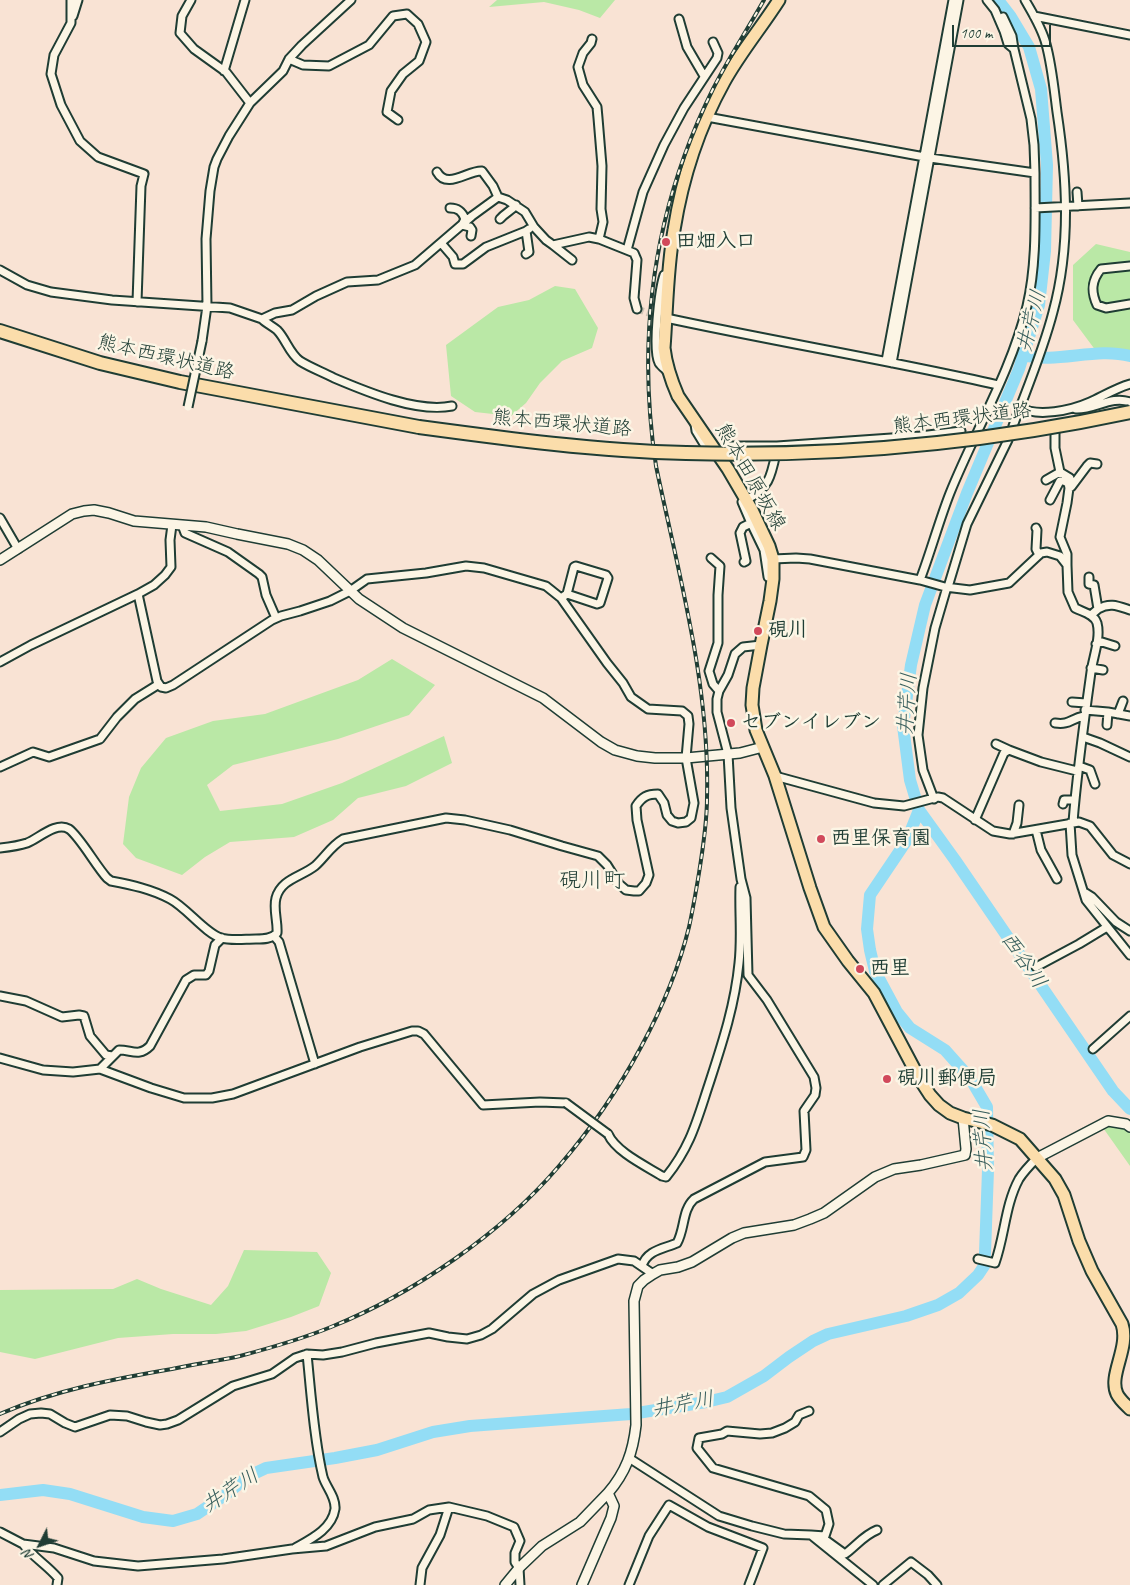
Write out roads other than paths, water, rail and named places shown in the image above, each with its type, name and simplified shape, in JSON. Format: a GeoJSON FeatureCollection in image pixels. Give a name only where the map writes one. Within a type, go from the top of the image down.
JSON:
{"type":"FeatureCollection","features":[{"type":"Feature","properties":{"kind":"highway","name":"熊本西環状道路"},"geometry":{"type":"LineString","coordinates":[[0,331],[100,362],[180,382],[419,427],[526,442],[607,449],[686,453],[774,453],[861,449],[954,442],[1034,430],[1130,412]]}},
{"type":"Feature","properties":{"kind":"main road","name":"熊本田原坂線"},"geometry":{"type":"LineString","coordinates":[[779,0],[736,61],[723,83],[707,117],[694,154],[680,198],[673,231],[664,348],[669,374],[678,396],[728,469],[746,500],[767,542],[772,559],[773,579],[770,601],[753,688],[752,705],[756,730],[775,776],[824,927],[874,993],[930,1095],[950,1113],[992,1125],[1020,1138],[1055,1179],[1064,1195],[1079,1241],[1092,1271],[1125,1332],[1115,1383],[1117,1393],[1130,1409]]}},
{"type":"Feature","properties":{"kind":"street"},"geometry":{"type":"LineString","coordinates":[[71,0],[71,23]]}},
{"type":"Feature","properties":{"kind":"street"},"geometry":{"type":"LineString","coordinates":[[78,0],[71,23],[54,55],[51,74],[61,106],[80,141],[98,157],[144,174],[140,186],[137,302]]}},
{"type":"Feature","properties":{"kind":"street"},"geometry":{"type":"LineString","coordinates":[[191,0],[182,16],[180,33],[194,49],[224,71],[250,103]]}},
{"type":"Feature","properties":{"kind":"street"},"geometry":{"type":"LineString","coordinates":[[224,71],[245,0]]}},
{"type":"Feature","properties":{"kind":"street"},"geometry":{"type":"LineString","coordinates":[[188,407],[202,341],[207,306],[206,239],[214,167],[229,136],[250,103],[283,72],[289,59],[302,45],[351,0]]}},
{"type":"Feature","properties":{"kind":"street"},"geometry":{"type":"LineString","coordinates":[[927,158],[953,0]]}},
{"type":"Feature","properties":{"kind":"street"},"geometry":{"type":"LineString","coordinates":[[889,362],[959,0]]}},
{"type":"Feature","properties":{"kind":"street"},"geometry":{"type":"LineString","coordinates":[[987,0],[995,10],[1008,44],[1014,49]]}},
{"type":"Feature","properties":{"kind":"street"},"geometry":{"type":"LineString","coordinates":[[1013,426],[1036,366],[1054,310],[1063,261],[1066,206],[1063,156],[1046,44],[1034,16],[1024,0]]}},
{"type":"Feature","properties":{"kind":"street"},"geometry":{"type":"LineString","coordinates":[[289,59],[304,65],[329,66],[369,45],[393,16],[407,14],[418,24],[426,42],[419,61],[403,74],[391,91],[387,112],[398,120]]}},
{"type":"Feature","properties":{"kind":"street"},"geometry":{"type":"LineString","coordinates":[[1034,16],[1130,35]]}},
{"type":"Feature","properties":{"kind":"street"},"geometry":{"type":"LineString","coordinates":[[920,580],[950,493],[1015,346],[1027,306],[1032,275],[1036,208],[1034,145],[1031,119],[1012,36],[1003,17]]}},
{"type":"Feature","properties":{"kind":"street"},"geometry":{"type":"LineString","coordinates":[[679,19],[687,48],[704,76]]}},
{"type":"Feature","properties":{"kind":"street"},"geometry":{"type":"LineString","coordinates":[[592,39],[579,60],[578,67],[582,85],[593,100],[597,112],[601,147],[600,209],[603,222],[598,239]]}},
{"type":"Feature","properties":{"kind":"street"},"geometry":{"type":"LineString","coordinates":[[627,250],[643,192],[677,120],[717,58],[718,53],[713,42]]}},
{"type":"Feature","properties":{"kind":"street"},"geometry":{"type":"LineString","coordinates":[[707,117],[927,158],[1035,173]]}},
{"type":"Feature","properties":{"kind":"street"},"geometry":{"type":"LineString","coordinates":[[437,172],[439,177],[444,179],[463,177],[477,170],[482,171],[493,186],[498,197],[516,205],[525,212],[532,225],[546,240],[572,260]]}},
{"type":"Feature","properties":{"kind":"street"},"geometry":{"type":"LineString","coordinates":[[1077,192],[1078,206]]}},
{"type":"Feature","properties":{"kind":"street"},"geometry":{"type":"LineString","coordinates":[[262,319],[275,313],[292,310],[346,282],[378,280],[415,265],[498,197]]}},
{"type":"Feature","properties":{"kind":"street"},"geometry":{"type":"LineString","coordinates":[[1036,208],[1130,204]]}},
{"type":"Feature","properties":{"kind":"street"},"geometry":{"type":"LineString","coordinates":[[500,219],[516,205]]}},
{"type":"Feature","properties":{"kind":"street"},"geometry":{"type":"LineString","coordinates":[[450,208],[456,208],[463,213],[466,219],[462,225]]}},
{"type":"Feature","properties":{"kind":"street"},"geometry":{"type":"LineString","coordinates":[[462,225],[470,226],[472,230],[471,236]]}},
{"type":"Feature","properties":{"kind":"street"},"geometry":{"type":"LineString","coordinates":[[441,243],[453,257],[455,264],[463,264],[486,247],[514,237],[526,231],[532,225]]}},
{"type":"Feature","properties":{"kind":"street"},"geometry":{"type":"LineString","coordinates":[[526,231],[529,252],[526,254]]}},
{"type":"Feature","properties":{"kind":"street"},"geometry":{"type":"LineString","coordinates":[[553,245],[589,237],[634,253],[637,260],[634,298],[637,309]]}},
{"type":"Feature","properties":{"kind":"street"},"geometry":{"type":"LineString","coordinates":[[1130,266],[1100,269],[1092,283],[1094,298],[1098,305],[1106,308],[1130,304]]}},
{"type":"Feature","properties":{"kind":"street"},"geometry":{"type":"LineString","coordinates":[[0,270],[27,285],[51,292],[137,302],[230,308],[262,319],[278,331],[291,352],[299,360],[360,389],[422,407],[440,408],[452,406]]}},
{"type":"Feature","properties":{"kind":"street"},"geometry":{"type":"LineString","coordinates":[[669,273],[664,276],[661,282],[656,346],[659,362],[669,374]]}},
{"type":"Feature","properties":{"kind":"street"},"geometry":{"type":"LineString","coordinates":[[666,318],[998,384]]}},
{"type":"Feature","properties":{"kind":"street"},"geometry":{"type":"LineString","coordinates":[[1020,407],[1036,413],[1070,408],[1130,384]]}},
{"type":"Feature","properties":{"kind":"street"},"geometry":{"type":"LineString","coordinates":[[1070,408],[1088,408],[1118,400],[1130,402]]}},
{"type":"Feature","properties":{"kind":"street"},"geometry":{"type":"LineString","coordinates":[[1052,411],[1054,421]]}},
{"type":"Feature","properties":{"kind":"street"},"geometry":{"type":"LineString","coordinates":[[695,420],[696,431],[702,444],[731,483],[764,550],[768,575],[766,591]]}},
{"type":"Feature","properties":{"kind":"street"},"geometry":{"type":"LineString","coordinates":[[727,446],[777,449],[962,431]]}},
{"type":"Feature","properties":{"kind":"street"},"geometry":{"type":"LineString","coordinates":[[1055,432],[1055,448],[1060,472],[1070,478],[1071,487],[1060,537],[1067,554],[1068,592],[1075,608],[1091,615],[1095,618],[1097,624],[1096,644],[1085,710],[1072,823],[1072,855],[1086,900],[1130,956]]}},
{"type":"Feature","properties":{"kind":"street"},"geometry":{"type":"LineString","coordinates":[[930,799],[923,770],[918,735],[924,680],[935,628],[968,524],[1008,440]]}},
{"type":"Feature","properties":{"kind":"street"},"geometry":{"type":"LineString","coordinates":[[746,500],[764,488],[770,478],[777,449]]}},
{"type":"Feature","properties":{"kind":"street"},"geometry":{"type":"LineString","coordinates":[[1071,487],[1090,463],[1097,464]]}},
{"type":"Feature","properties":{"kind":"street"},"geometry":{"type":"LineString","coordinates":[[1046,480],[1060,472]]}},
{"type":"Feature","properties":{"kind":"street"},"geometry":{"type":"LineString","coordinates":[[1050,500],[1060,481],[1068,483],[1071,487]]}},
{"type":"Feature","properties":{"kind":"street"},"geometry":{"type":"LineString","coordinates":[[0,560],[72,514],[94,510],[134,521],[206,526],[288,544],[304,550],[318,560],[350,591],[402,628],[543,698],[601,742],[615,750],[637,756],[686,758],[740,753],[763,747]]}},
{"type":"Feature","properties":{"kind":"street"},"geometry":{"type":"LineString","coordinates":[[0,518],[18,549]]}},
{"type":"Feature","properties":{"kind":"street"},"geometry":{"type":"LineString","coordinates":[[744,562],[746,561],[740,533],[743,527],[751,523]]}},
{"type":"Feature","properties":{"kind":"street"},"geometry":{"type":"LineString","coordinates":[[0,662],[31,645],[148,589],[160,580],[171,567],[170,540],[172,525]]}},
{"type":"Feature","properties":{"kind":"street"},"geometry":{"type":"LineString","coordinates":[[182,525],[186,533],[237,557],[259,574],[262,577],[265,593],[276,618]]}},
{"type":"Feature","properties":{"kind":"street"},"geometry":{"type":"LineString","coordinates":[[1036,528],[1036,549],[1039,555]]}},
{"type":"Feature","properties":{"kind":"street"},"geometry":{"type":"LineString","coordinates":[[772,559],[803,558],[970,590],[1009,582],[1039,555],[1047,552],[1060,556],[1068,565]]}},
{"type":"Feature","properties":{"kind":"street"},"geometry":{"type":"LineString","coordinates":[[711,558],[720,566],[718,643],[709,670],[713,684],[719,691]]}},
{"type":"Feature","properties":{"kind":"street"},"geometry":{"type":"LineString","coordinates":[[138,594],[159,684],[164,688],[173,685],[276,618],[320,605],[350,591],[366,580],[466,566],[484,568],[546,586],[564,596],[598,604],[600,603],[608,578],[606,575],[576,566],[564,596]]}},
{"type":"Feature","properties":{"kind":"street"},"geometry":{"type":"LineString","coordinates":[[1089,576],[1089,584],[1094,585],[1098,609]]}},
{"type":"Feature","properties":{"kind":"street"},"geometry":{"type":"LineString","coordinates":[[0,848],[29,842],[58,828],[68,829],[111,881],[146,888],[171,900],[182,906],[214,935],[222,938],[262,939],[274,936],[277,931],[275,903],[279,890],[291,879],[310,870],[334,844],[343,839],[446,818],[465,820],[510,830],[598,856],[607,865],[619,884],[626,890],[640,891],[649,875],[637,820],[636,806],[644,796],[658,794],[664,803],[667,815],[672,821],[678,823],[686,822],[691,818],[694,802],[686,758],[688,716],[682,711],[648,709],[631,697],[564,596]]}},
{"type":"Feature","properties":{"kind":"street"},"geometry":{"type":"LineString","coordinates":[[1091,615],[1098,609],[1112,604],[1130,610]]}},
{"type":"Feature","properties":{"kind":"street"},"geometry":{"type":"LineString","coordinates":[[1096,644],[1102,642],[1115,646]]}},
{"type":"Feature","properties":{"kind":"street"},"geometry":{"type":"LineString","coordinates":[[642,1266],[646,1258],[655,1250],[677,1243],[682,1235],[686,1210],[694,1199],[765,1162],[803,1157],[806,1150],[804,1111],[815,1095],[814,1077],[767,1000],[748,975],[746,898],[741,879],[731,808],[728,754],[717,712],[719,691],[728,675],[735,654],[743,647],[761,645]]}},
{"type":"Feature","properties":{"kind":"street"},"geometry":{"type":"LineString","coordinates":[[1091,668],[1103,670]]}},
{"type":"Feature","properties":{"kind":"street"},"geometry":{"type":"LineString","coordinates":[[0,766],[33,752],[49,757],[100,739],[117,717],[135,699],[159,684]]}},
{"type":"Feature","properties":{"kind":"street"},"geometry":{"type":"LineString","coordinates":[[1118,714],[1123,701]]}},
{"type":"Feature","properties":{"kind":"street"},"geometry":{"type":"LineString","coordinates":[[1072,702],[1085,710],[1130,716]]}},
{"type":"Feature","properties":{"kind":"street"},"geometry":{"type":"LineString","coordinates":[[1054,723],[1064,725],[1077,718],[1085,710]]}},
{"type":"Feature","properties":{"kind":"street"},"geometry":{"type":"LineString","coordinates":[[1107,725],[1108,712]]}},
{"type":"Feature","properties":{"kind":"street"},"geometry":{"type":"LineString","coordinates":[[1083,737],[1130,757]]}},
{"type":"Feature","properties":{"kind":"street"},"geometry":{"type":"LineString","coordinates":[[996,744],[1041,762],[1090,770],[1095,784]]}},
{"type":"Feature","properties":{"kind":"street"},"geometry":{"type":"LineString","coordinates":[[975,820],[1004,753],[1009,750]]}},
{"type":"Feature","properties":{"kind":"street"},"geometry":{"type":"LineString","coordinates":[[775,776],[868,801],[904,806],[930,799],[943,798],[993,831],[1014,834],[1079,822],[1090,826],[1113,854],[1130,864]]}},
{"type":"Feature","properties":{"kind":"street"},"geometry":{"type":"LineString","coordinates":[[1063,804],[1064,800],[1075,800]]}},
{"type":"Feature","properties":{"kind":"street"},"geometry":{"type":"LineString","coordinates":[[1014,834],[1019,804]]}},
{"type":"Feature","properties":{"kind":"street"},"geometry":{"type":"LineString","coordinates":[[1036,830],[1041,850],[1057,879]]}},
{"type":"Feature","properties":{"kind":"street"},"geometry":{"type":"LineString","coordinates":[[0,1058],[43,1070],[73,1072],[100,1069],[171,1095],[184,1098],[212,1098],[233,1094],[412,1030],[418,1031],[424,1034],[483,1104],[566,1103],[608,1134],[617,1147],[666,1177],[685,1149],[693,1133],[733,1006],[739,963],[741,879]]}},
{"type":"Feature","properties":{"kind":"street"},"geometry":{"type":"LineString","coordinates":[[1084,892],[1092,897],[1116,922],[1130,931]]}},
{"type":"Feature","properties":{"kind":"street"},"geometry":{"type":"LineString","coordinates":[[1036,967],[1107,927]]}},
{"type":"Feature","properties":{"kind":"street"},"geometry":{"type":"LineString","coordinates":[[274,936],[279,942],[315,1064]]}},
{"type":"Feature","properties":{"kind":"street"},"geometry":{"type":"LineString","coordinates":[[100,1069],[120,1050],[139,1053],[144,1052],[150,1046],[186,980],[194,975],[203,976],[209,971],[215,945],[222,938]]}},
{"type":"Feature","properties":{"kind":"street"},"geometry":{"type":"LineString","coordinates":[[0,996],[26,1001],[62,1017],[78,1014],[84,1016],[90,1036],[106,1055],[112,1056]]}},
{"type":"Feature","properties":{"kind":"street"},"geometry":{"type":"LineString","coordinates":[[1093,1049],[1130,1016]]}},
{"type":"Feature","properties":{"kind":"street"},"geometry":{"type":"LineString","coordinates":[[505,1585],[519,1568],[542,1546],[580,1522],[620,1479],[633,1446],[636,1425],[634,1301],[638,1286],[660,1270],[692,1262],[744,1233],[794,1225],[824,1213],[875,1177],[894,1169],[921,1166],[965,1155],[963,1118]]}},
{"type":"Feature","properties":{"kind":"street"},"geometry":{"type":"LineString","coordinates":[[978,1259],[996,1263],[1008,1208],[1020,1177],[1037,1158],[1108,1121],[1126,1124],[1130,1127]]}},
{"type":"Feature","properties":{"kind":"street"},"geometry":{"type":"LineString","coordinates":[[0,1432],[19,1419],[30,1414],[41,1413],[50,1414],[76,1427],[110,1415],[127,1416],[160,1425],[167,1424],[178,1420],[228,1388],[272,1374],[294,1358],[307,1354],[323,1355],[342,1352],[428,1333],[448,1338],[467,1339],[481,1335],[492,1329],[533,1294],[560,1280],[618,1259],[634,1261],[653,1274]]}},
{"type":"Feature","properties":{"kind":"street"},"geometry":{"type":"LineString","coordinates":[[292,1549],[326,1528],[335,1508],[333,1496],[324,1478],[318,1451],[307,1354]]}},
{"type":"Feature","properties":{"kind":"street"},"geometry":{"type":"LineString","coordinates":[[629,1458],[719,1516],[784,1534],[825,1536],[829,1524],[826,1510],[809,1496],[713,1468],[697,1448],[699,1438],[722,1434],[727,1431],[734,1430],[760,1434],[772,1433],[785,1428],[795,1422],[799,1416],[809,1411]]}},
{"type":"Feature","properties":{"kind":"street"},"geometry":{"type":"LineString","coordinates":[[582,1585],[611,1518],[614,1506],[608,1493]]}},
{"type":"Feature","properties":{"kind":"street"},"geometry":{"type":"LineString","coordinates":[[629,1585],[648,1536],[669,1505],[708,1527],[763,1548],[748,1585]]}},
{"type":"Feature","properties":{"kind":"street"},"geometry":{"type":"LineString","coordinates":[[420,1585],[422,1568],[440,1535],[449,1507]]}},
{"type":"Feature","properties":{"kind":"street"},"geometry":{"type":"LineString","coordinates":[[0,1532],[23,1544],[54,1548],[94,1561],[138,1566],[326,1546],[375,1527],[413,1519],[429,1510],[449,1507],[487,1516],[514,1527],[520,1540],[515,1553],[519,1568],[520,1585]]}},
{"type":"Feature","properties":{"kind":"street"},"geometry":{"type":"LineString","coordinates":[[811,1535],[827,1540],[845,1554],[866,1535],[876,1530]]}},
{"type":"Feature","properties":{"kind":"street"},"geometry":{"type":"LineString","coordinates":[[811,1535],[873,1585]]}},
{"type":"Feature","properties":{"kind":"street"},"geometry":{"type":"LineString","coordinates":[[23,1544],[31,1554],[58,1578],[57,1585]]}},
{"type":"Feature","properties":{"kind":"street"},"geometry":{"type":"LineString","coordinates":[[883,1585],[911,1562],[928,1575],[937,1585]]}},
{"type":"Feature","properties":{"kind":"waterway","name":"井芹川"},"geometry":{"type":"LineString","coordinates":[[0,1495],[43,1490],[70,1494],[143,1517],[173,1521],[197,1514],[249,1476],[266,1468],[377,1450],[433,1432],[470,1426],[631,1414],[706,1402],[727,1397],[764,1376],[813,1341],[828,1334],[906,1316],[938,1305],[959,1293],[978,1275],[984,1266],[985,1253],[988,1170],[987,1107],[970,1078],[945,1050],[910,1028],[897,1012],[875,971],[867,929],[870,895],[907,840],[919,810],[910,780],[903,726],[911,665],[925,605],[967,493],[1019,369],[1039,305],[1045,251],[1047,165],[1041,89],[1029,47],[998,0]]}},
{"type":"Feature","properties":{"kind":"waterway"},"geometry":{"type":"LineString","coordinates":[[1023,355],[1049,358],[1103,353],[1130,356]]}},
{"type":"Feature","properties":{"kind":"waterway","name":"西谷川"},"geometry":{"type":"LineString","coordinates":[[919,810],[1113,1091],[1130,1109]]}},
{"type":"Feature","properties":{"kind":"tunnel"},"geometry":{"type":"LineString","coordinates":[[637,309],[657,316]]}},
{"type":"Feature","properties":{"kind":"railway"},"geometry":{"type":"LineString","coordinates":[[0,1414],[42,1398],[85,1386],[232,1358],[274,1346],[331,1327],[393,1297],[424,1279],[483,1238],[536,1191],[571,1152],[593,1123],[623,1079],[641,1047],[669,988],[689,927],[703,845],[707,798],[707,756],[698,672],[683,590],[656,466],[650,417],[649,321],[654,273],[663,227],[676,180],[693,135],[713,89],[764,0]]}},
{"type":"Feature","properties":{"kind":"place","name":"田畑入口"},"geometry":{"type":"Point","coordinates":[666,242]}},
{"type":"Feature","properties":{"kind":"place","name":"硯川"},"geometry":{"type":"Point","coordinates":[758,631]}},
{"type":"Feature","properties":{"kind":"place","name":"セブンイレブン"},"geometry":{"type":"Point","coordinates":[731,723]}},
{"type":"Feature","properties":{"kind":"place","name":"西里保育園"},"geometry":{"type":"Point","coordinates":[821,839]}},
{"type":"Feature","properties":{"kind":"place","name":"西里"},"geometry":{"type":"Point","coordinates":[860,969]}},
{"type":"Feature","properties":{"kind":"place","name":"硯川郵便局"},"geometry":{"type":"Point","coordinates":[887,1079]}},
{"type":"Feature","properties":{"kind":"district","name":"硯川町"},"geometry":{"type":"Point","coordinates":[592,881]}}]}
